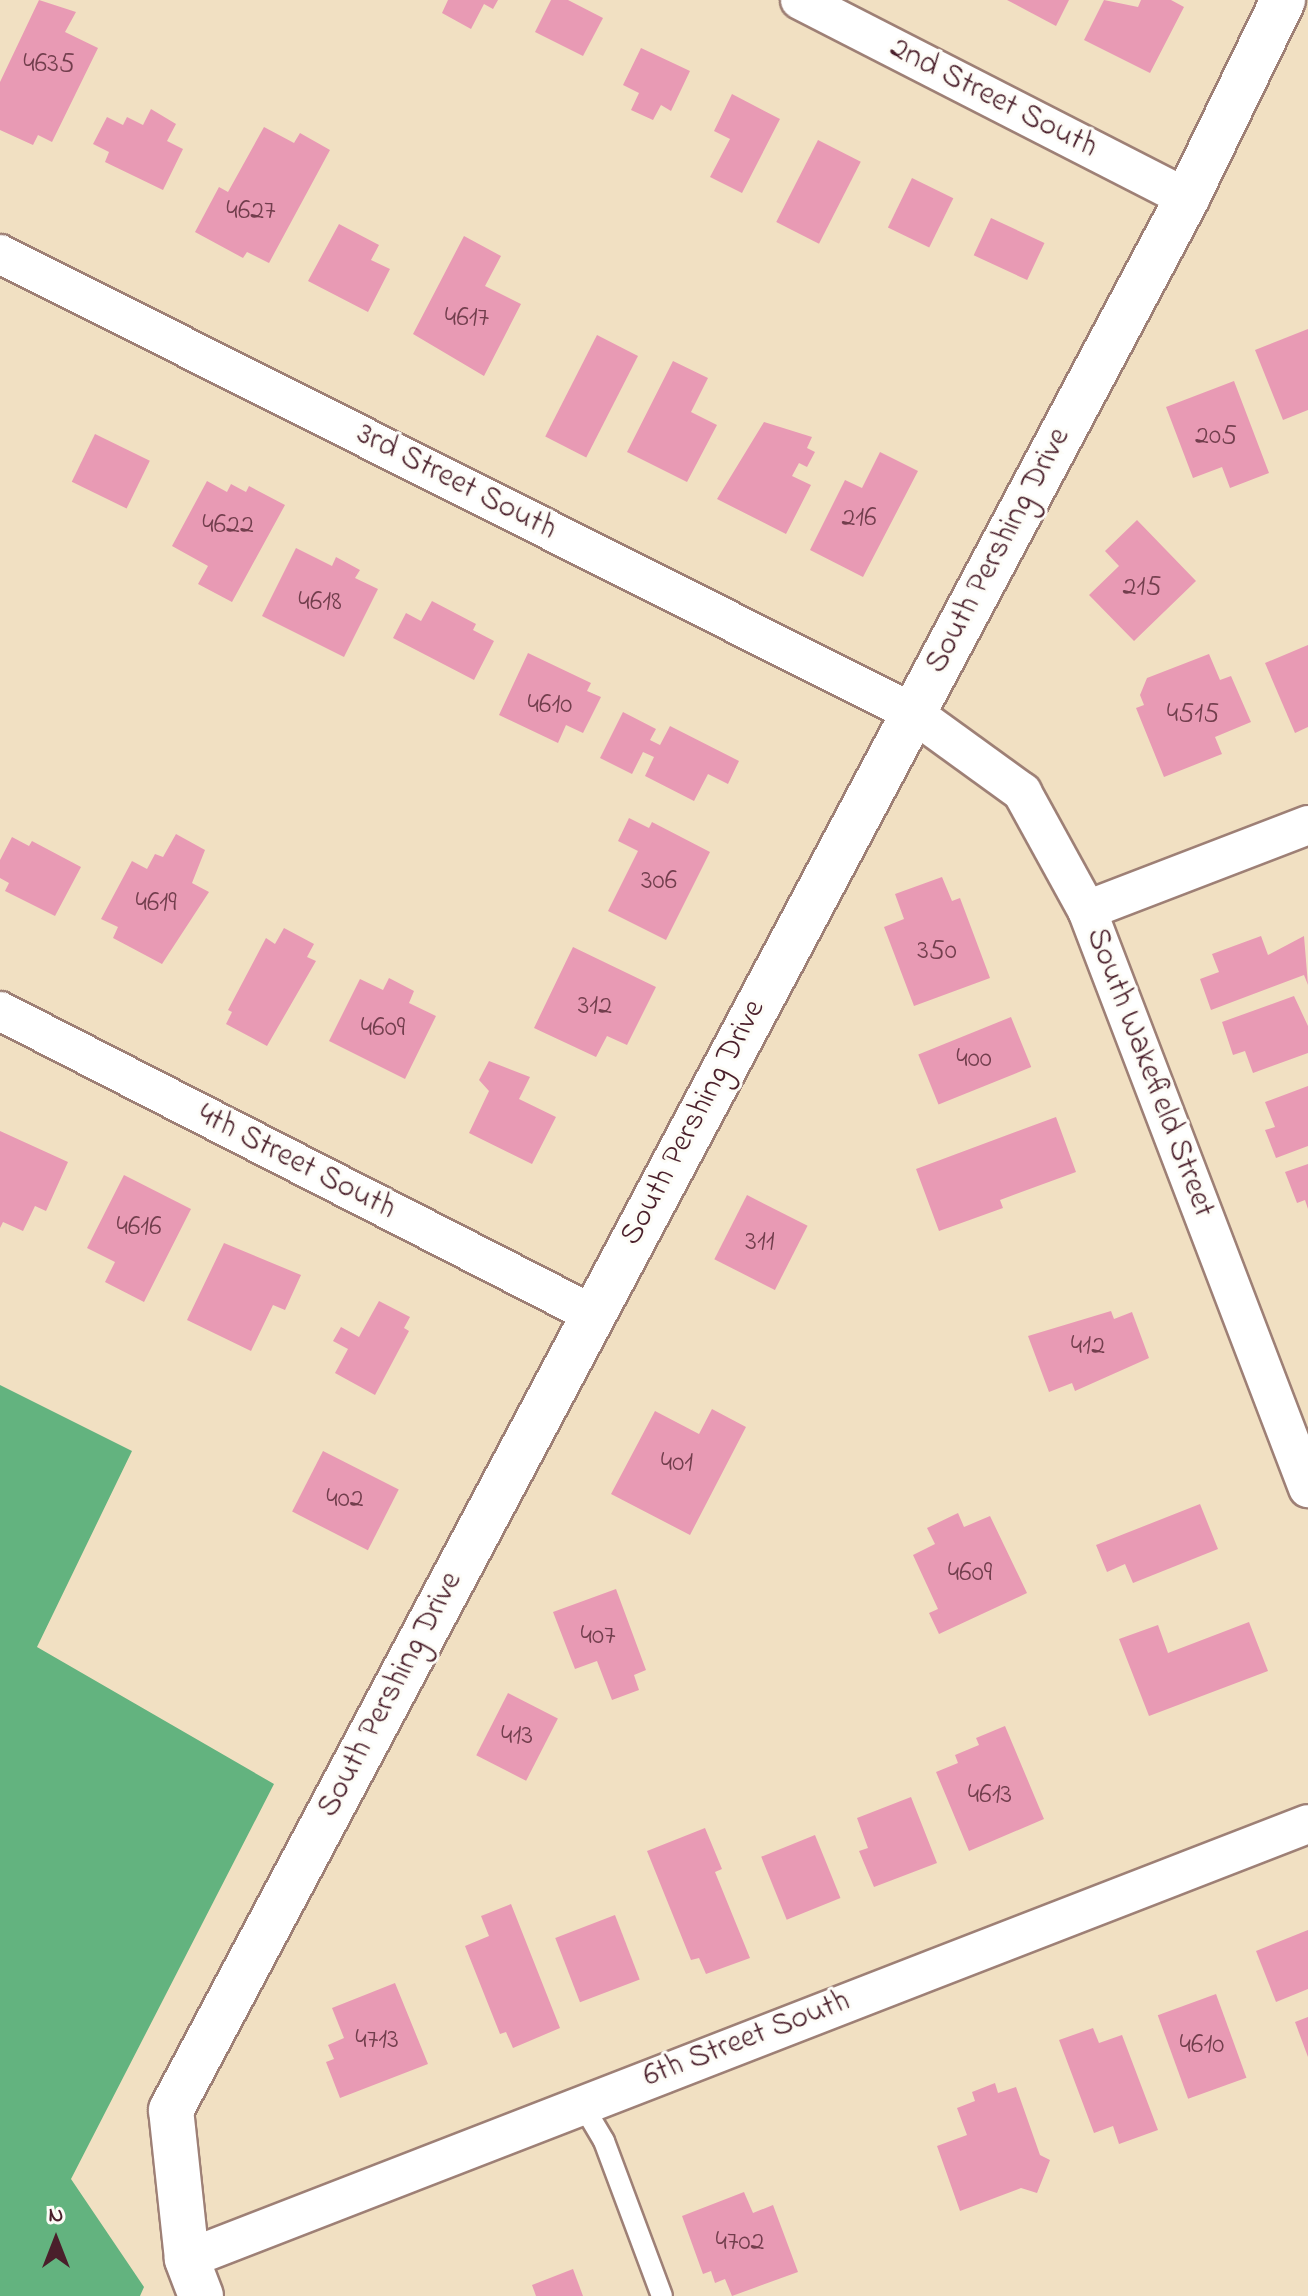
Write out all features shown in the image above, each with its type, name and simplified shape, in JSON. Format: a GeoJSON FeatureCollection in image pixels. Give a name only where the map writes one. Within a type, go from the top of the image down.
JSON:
{"type":"FeatureCollection","features":[{"type":"Feature","properties":{"kind":"street","name":"2nd Street South"},"geometry":{"type":"LineString","coordinates":[[800,0],[1187,198]]}},
{"type":"Feature","properties":{"kind":"street","name":"South Pershing Drive"},"geometry":{"type":"LineString","coordinates":[[194,2278],[171,2110],[1187,198],[1283,0]]}},
{"type":"Feature","properties":{"kind":"street","name":"3rd Street South"},"geometry":{"type":"LineString","coordinates":[[0,254],[913,713]]}},
{"type":"Feature","properties":{"kind":"street","name":"South Wakefield Street"},"geometry":{"type":"LineString","coordinates":[[913,713],[1022,792],[1087,910],[1308,1488]]}},
{"type":"Feature","properties":{"kind":"street"},"geometry":{"type":"LineString","coordinates":[[1087,910],[1308,825]]}},
{"type":"Feature","properties":{"kind":"street","name":"4th Street South"},"geometry":{"type":"LineString","coordinates":[[0,1011],[592,1314]]}},
{"type":"Feature","properties":{"kind":"street","name":"6th Street South"},"geometry":{"type":"LineString","coordinates":[[194,2278],[582,2104],[1308,1824]]}},
{"type":"Feature","properties":{"kind":"lane"},"geometry":{"type":"LineString","coordinates":[[582,2104],[604,2141],[662,2296]]}},
{"type":"Feature","properties":{"kind":"green space"},"geometry":{"type":"Polygon","coordinates":[[[0,1385],[132,1451],[37,1647],[274,1784],[71,2179],[144,2287],[140,2296],[0,2296],[0,1385]]]}},
{"type":"Feature","properties":{"kind":"building"},"geometry":{"type":"Polygon","coordinates":[[[39,0],[76,12],[65,32],[98,48],[52,142],[38,135],[33,145],[0,130],[0,82],[39,0]]]}},
{"type":"Feature","properties":{"kind":"building"},"geometry":{"type":"Polygon","coordinates":[[[448,0],[498,0],[493,9],[484,4],[471,29],[442,13],[448,0]]]}},
{"type":"Feature","properties":{"kind":"building"},"geometry":{"type":"Polygon","coordinates":[[[551,0],[568,0],[603,18],[583,56],[535,32],[551,0]]]}},
{"type":"Feature","properties":{"kind":"building"},"geometry":{"type":"Polygon","coordinates":[[[1007,0],[1069,0],[1056,26],[1007,0]]]}},
{"type":"Feature","properties":{"kind":"building"},"geometry":{"type":"Polygon","coordinates":[[[1104,0],[1138,7],[1141,0],[1171,0],[1184,7],[1150,73],[1084,40],[1104,0]]]}},
{"type":"Feature","properties":{"kind":"building"},"geometry":{"type":"Polygon","coordinates":[[[641,48],[690,71],[671,111],[661,105],[653,120],[631,110],[639,93],[623,85],[641,48]]]}},
{"type":"Feature","properties":{"kind":"building"},"geometry":{"type":"Polygon","coordinates":[[[732,94],[780,119],[742,193],[710,177],[730,139],[714,131],[732,94]]]}},
{"type":"Feature","properties":{"kind":"building"},"geometry":{"type":"Polygon","coordinates":[[[151,109],[176,124],[167,141],[183,149],[163,190],[105,162],[109,152],[93,144],[107,117],[123,125],[127,117],[143,125],[151,109]]]}},
{"type":"Feature","properties":{"kind":"building"},"geometry":{"type":"Polygon","coordinates":[[[264,127],[294,143],[300,133],[330,150],[269,263],[247,252],[243,258],[195,232],[219,187],[228,192],[264,127]]]}},
{"type":"Feature","properties":{"kind":"building"},"geometry":{"type":"Polygon","coordinates":[[[818,140],[861,162],[819,244],[776,222],[818,140]]]}},
{"type":"Feature","properties":{"kind":"building"},"geometry":{"type":"Polygon","coordinates":[[[912,178],[953,198],[929,248],[888,227],[912,178]]]}},
{"type":"Feature","properties":{"kind":"building"},"geometry":{"type":"Polygon","coordinates":[[[991,218],[1044,243],[1027,280],[974,255],[991,218]]]}},
{"type":"Feature","properties":{"kind":"building"},"geometry":{"type":"Polygon","coordinates":[[[339,224],[379,245],[371,260],[390,269],[368,312],[308,281],[339,224]]]}},
{"type":"Feature","properties":{"kind":"building"},"geometry":{"type":"Polygon","coordinates":[[[464,236],[501,256],[485,286],[521,304],[484,376],[413,334],[464,236]]]}},
{"type":"Feature","properties":{"kind":"building"},"geometry":{"type":"Polygon","coordinates":[[[1308,329],[1308,410],[1283,420],[1255,350],[1308,329]]]}},
{"type":"Feature","properties":{"kind":"building"},"geometry":{"type":"Polygon","coordinates":[[[597,335],[638,356],[586,457],[545,437],[597,335]]]}},
{"type":"Feature","properties":{"kind":"building"},"geometry":{"type":"Polygon","coordinates":[[[673,361],[708,378],[691,412],[717,425],[687,482],[627,452],[673,361]]]}},
{"type":"Feature","properties":{"kind":"building"},"geometry":{"type":"Polygon","coordinates":[[[1234,381],[1269,473],[1230,488],[1222,467],[1193,478],[1166,407],[1234,381]]]}},
{"type":"Feature","properties":{"kind":"building"},"geometry":{"type":"Polygon","coordinates":[[[764,422],[812,437],[807,448],[815,452],[807,467],[799,463],[792,476],[811,485],[786,534],[717,499],[764,422]]]}},
{"type":"Feature","properties":{"kind":"building"},"geometry":{"type":"Polygon","coordinates":[[[95,434],[150,461],[127,508],[72,482],[95,434]]]}},
{"type":"Feature","properties":{"kind":"building"},"geometry":{"type":"Polygon","coordinates":[[[880,452],[918,471],[863,577],[810,550],[845,480],[862,488],[880,452]]]}},
{"type":"Feature","properties":{"kind":"building"},"geometry":{"type":"Polygon","coordinates":[[[207,481],[227,492],[231,484],[246,492],[249,486],[285,505],[232,602],[198,584],[208,566],[172,546],[207,481]]]}},
{"type":"Feature","properties":{"kind":"building"},"geometry":{"type":"Polygon","coordinates":[[[1137,520],[1196,581],[1134,641],[1089,595],[1119,566],[1105,551],[1137,520]]]}},
{"type":"Feature","properties":{"kind":"building"},"geometry":{"type":"Polygon","coordinates":[[[296,548],[332,566],[336,557],[360,570],[355,578],[378,589],[344,657],[262,616],[296,548]]]}},
{"type":"Feature","properties":{"kind":"building"},"geometry":{"type":"Polygon","coordinates":[[[432,601],[476,624],[473,630],[494,641],[474,680],[393,638],[406,613],[421,621],[432,601]]]}},
{"type":"Feature","properties":{"kind":"building"},"geometry":{"type":"Polygon","coordinates":[[[1308,645],[1308,727],[1295,733],[1265,663],[1308,645]]]}},
{"type":"Feature","properties":{"kind":"building"},"geometry":{"type":"Polygon","coordinates":[[[528,653],[591,683],[587,691],[601,697],[583,733],[566,725],[558,743],[499,715],[528,653]]]}},
{"type":"Feature","properties":{"kind":"building"},"geometry":{"type":"Polygon","coordinates":[[[1209,654],[1220,680],[1231,676],[1251,722],[1215,737],[1222,754],[1164,777],[1136,708],[1144,705],[1140,695],[1147,678],[1209,654]]]}},
{"type":"Feature","properties":{"kind":"building"},"geometry":{"type":"Polygon","coordinates":[[[623,712],[656,729],[650,740],[660,745],[670,726],[739,761],[728,784],[708,774],[694,801],[645,776],[654,757],[643,752],[632,774],[600,758],[623,712]]]}},
{"type":"Feature","properties":{"kind":"building"},"geometry":{"type":"Polygon","coordinates":[[[629,818],[649,828],[652,822],[710,852],[666,940],[608,911],[638,851],[618,841],[629,818]]]}},
{"type":"Feature","properties":{"kind":"building"},"geometry":{"type":"Polygon","coordinates":[[[176,834],[205,850],[192,883],[209,892],[162,964],[113,938],[118,927],[101,919],[132,861],[147,869],[155,854],[163,857],[176,834]]]}},
{"type":"Feature","properties":{"kind":"building"},"geometry":{"type":"Polygon","coordinates":[[[12,837],[29,846],[32,841],[81,867],[55,916],[5,891],[9,883],[0,878],[0,860],[12,837]]]}},
{"type":"Feature","properties":{"kind":"building"},"geometry":{"type":"Polygon","coordinates":[[[942,877],[952,901],[960,898],[990,978],[914,1006],[884,927],[904,919],[895,894],[942,877]]]}},
{"type":"Feature","properties":{"kind":"building"},"geometry":{"type":"Polygon","coordinates":[[[284,928],[314,944],[307,957],[316,961],[267,1046],[226,1024],[232,1012],[228,1010],[266,938],[275,944],[284,928]]]}},
{"type":"Feature","properties":{"kind":"building"},"geometry":{"type":"Polygon","coordinates":[[[1261,936],[1268,955],[1304,936],[1308,985],[1304,975],[1211,1010],[1200,979],[1219,972],[1212,954],[1261,936]]]}},
{"type":"Feature","properties":{"kind":"building"},"geometry":{"type":"Polygon","coordinates":[[[573,947],[656,987],[627,1045],[607,1036],[596,1057],[534,1028],[573,947]]]}},
{"type":"Feature","properties":{"kind":"building"},"geometry":{"type":"Polygon","coordinates":[[[389,978],[414,991],[409,1003],[436,1016],[405,1079],[329,1041],[360,979],[383,990],[389,978]]]}},
{"type":"Feature","properties":{"kind":"building"},"geometry":{"type":"Polygon","coordinates":[[[1294,996],[1308,1026],[1308,1053],[1253,1073],[1245,1051],[1233,1055],[1222,1022],[1294,996]]]}},
{"type":"Feature","properties":{"kind":"building"},"geometry":{"type":"Polygon","coordinates":[[[1011,1017],[1031,1067],[939,1105],[918,1054],[1011,1017]]]}},
{"type":"Feature","properties":{"kind":"building"},"geometry":{"type":"Polygon","coordinates":[[[489,1061],[530,1077],[519,1099],[556,1117],[532,1164],[469,1133],[489,1091],[479,1080],[489,1061]]]}},
{"type":"Feature","properties":{"kind":"building"},"geometry":{"type":"Polygon","coordinates":[[[1308,1086],[1308,1146],[1276,1158],[1265,1130],[1275,1127],[1265,1102],[1308,1086]]]}},
{"type":"Feature","properties":{"kind":"building"},"geometry":{"type":"Polygon","coordinates":[[[1056,1117],[1076,1172],[1000,1200],[1003,1208],[939,1231],[916,1169],[1056,1117]]]}},
{"type":"Feature","properties":{"kind":"building"},"geometry":{"type":"Polygon","coordinates":[[[0,1131],[68,1162],[46,1211],[35,1206],[23,1231],[3,1222],[0,1228],[0,1131]]]}},
{"type":"Feature","properties":{"kind":"building"},"geometry":{"type":"Polygon","coordinates":[[[1308,1164],[1308,1209],[1305,1200],[1297,1203],[1285,1172],[1308,1164]]]}},
{"type":"Feature","properties":{"kind":"building"},"geometry":{"type":"Polygon","coordinates":[[[124,1175],[191,1209],[144,1302],[105,1282],[115,1262],[87,1248],[124,1175]]]}},
{"type":"Feature","properties":{"kind":"building"},"geometry":{"type":"Polygon","coordinates":[[[747,1195],[808,1226],[775,1290],[714,1259],[747,1195]]]}},
{"type":"Feature","properties":{"kind":"building"},"geometry":{"type":"Polygon","coordinates":[[[224,1243],[301,1275],[285,1310],[273,1305],[251,1351],[187,1320],[224,1243]]]}},
{"type":"Feature","properties":{"kind":"building"},"geometry":{"type":"Polygon","coordinates":[[[379,1301],[410,1317],[404,1328],[409,1331],[375,1395],[335,1373],[348,1349],[333,1341],[341,1327],[359,1337],[379,1301]]]}},
{"type":"Feature","properties":{"kind":"building"},"geometry":{"type":"Polygon","coordinates":[[[1111,1311],[1114,1319],[1132,1312],[1149,1358],[1075,1391],[1072,1383],[1049,1392],[1028,1336],[1111,1311]]]}},
{"type":"Feature","properties":{"kind":"building"},"geometry":{"type":"Polygon","coordinates":[[[712,1409],[746,1427],[690,1535],[611,1494],[655,1411],[699,1434],[712,1409]]]}},
{"type":"Feature","properties":{"kind":"building"},"geometry":{"type":"Polygon","coordinates":[[[323,1451],[399,1490],[368,1550],[292,1512],[323,1451]]]}},
{"type":"Feature","properties":{"kind":"building"},"geometry":{"type":"Polygon","coordinates":[[[1200,1504],[1218,1549],[1133,1583],[1125,1564],[1107,1572],[1096,1545],[1200,1504]]]}},
{"type":"Feature","properties":{"kind":"building"},"geometry":{"type":"Polygon","coordinates":[[[958,1513],[964,1527],[990,1516],[1027,1593],[939,1634],[929,1613],[938,1609],[913,1555],[935,1544],[927,1528],[958,1513]]]}},
{"type":"Feature","properties":{"kind":"building"},"geometry":{"type":"Polygon","coordinates":[[[616,1589],[646,1670],[634,1675],[639,1690],[612,1700],[597,1661],[575,1669],[553,1612],[616,1589]]]}},
{"type":"Feature","properties":{"kind":"building"},"geometry":{"type":"Polygon","coordinates":[[[1249,1622],[1268,1671],[1149,1716],[1119,1639],[1158,1625],[1168,1653],[1249,1622]]]}},
{"type":"Feature","properties":{"kind":"building"},"geometry":{"type":"Polygon","coordinates":[[[508,1693],[558,1718],[526,1781],[476,1755],[508,1693]]]}},
{"type":"Feature","properties":{"kind":"building"},"geometry":{"type":"Polygon","coordinates":[[[1005,1726],[1044,1819],[969,1851],[936,1772],[958,1763],[955,1755],[979,1745],[976,1738],[1005,1726]]]}},
{"type":"Feature","properties":{"kind":"building"},"geometry":{"type":"Polygon","coordinates":[[[911,1797],[937,1863],[874,1887],[859,1851],[868,1848],[857,1818],[911,1797]]]}},
{"type":"Feature","properties":{"kind":"building"},"geometry":{"type":"Polygon","coordinates":[[[705,1828],[722,1869],[715,1872],[750,1958],[706,1974],[699,1958],[691,1960],[647,1851],[705,1828]]]}},
{"type":"Feature","properties":{"kind":"building"},"geometry":{"type":"Polygon","coordinates":[[[815,1835],[840,1898],[787,1920],[761,1857],[815,1835]]]}},
{"type":"Feature","properties":{"kind":"building"},"geometry":{"type":"Polygon","coordinates":[[[511,1904],[560,2028],[513,2048],[506,2032],[500,2034],[465,1946],[489,1936],[481,1916],[511,1904]]]}},
{"type":"Feature","properties":{"kind":"building"},"geometry":{"type":"Polygon","coordinates":[[[615,1915],[640,1979],[580,2002],[555,1938],[615,1915]]]}},
{"type":"Feature","properties":{"kind":"building"},"geometry":{"type":"Polygon","coordinates":[[[1308,1930],[1308,1989],[1276,2002],[1256,1951],[1308,1930]]]}},
{"type":"Feature","properties":{"kind":"building"},"geometry":{"type":"Polygon","coordinates":[[[395,1983],[428,2064],[340,2098],[326,2062],[334,2059],[328,2045],[344,2038],[332,2008],[395,1983]]]}},
{"type":"Feature","properties":{"kind":"building"},"geometry":{"type":"Polygon","coordinates":[[[1216,1994],[1246,2078],[1188,2099],[1158,2015],[1216,1994]]]}},
{"type":"Feature","properties":{"kind":"building"},"geometry":{"type":"Polygon","coordinates":[[[1308,2017],[1308,2057],[1295,2022],[1308,2017]]]}},
{"type":"Feature","properties":{"kind":"building"},"geometry":{"type":"Polygon","coordinates":[[[1093,2028],[1099,2043],[1122,2035],[1158,2130],[1119,2144],[1113,2126],[1094,2133],[1059,2040],[1093,2028]]]}},
{"type":"Feature","properties":{"kind":"building"},"geometry":{"type":"Polygon","coordinates":[[[995,2083],[998,2093],[1016,2087],[1040,2155],[1050,2160],[1037,2193],[1021,2188],[960,2211],[937,2146],[967,2135],[957,2108],[975,2101],[972,2092],[995,2083]]]}},
{"type":"Feature","properties":{"kind":"building"},"geometry":{"type":"Polygon","coordinates":[[[744,2192],[753,2213],[773,2205],[798,2272],[732,2296],[725,2279],[715,2283],[711,2271],[703,2274],[682,2216],[744,2192]]]}},
{"type":"Feature","properties":{"kind":"building"},"geometry":{"type":"Polygon","coordinates":[[[573,2269],[583,2296],[536,2296],[532,2285],[573,2269]]]}}]}
